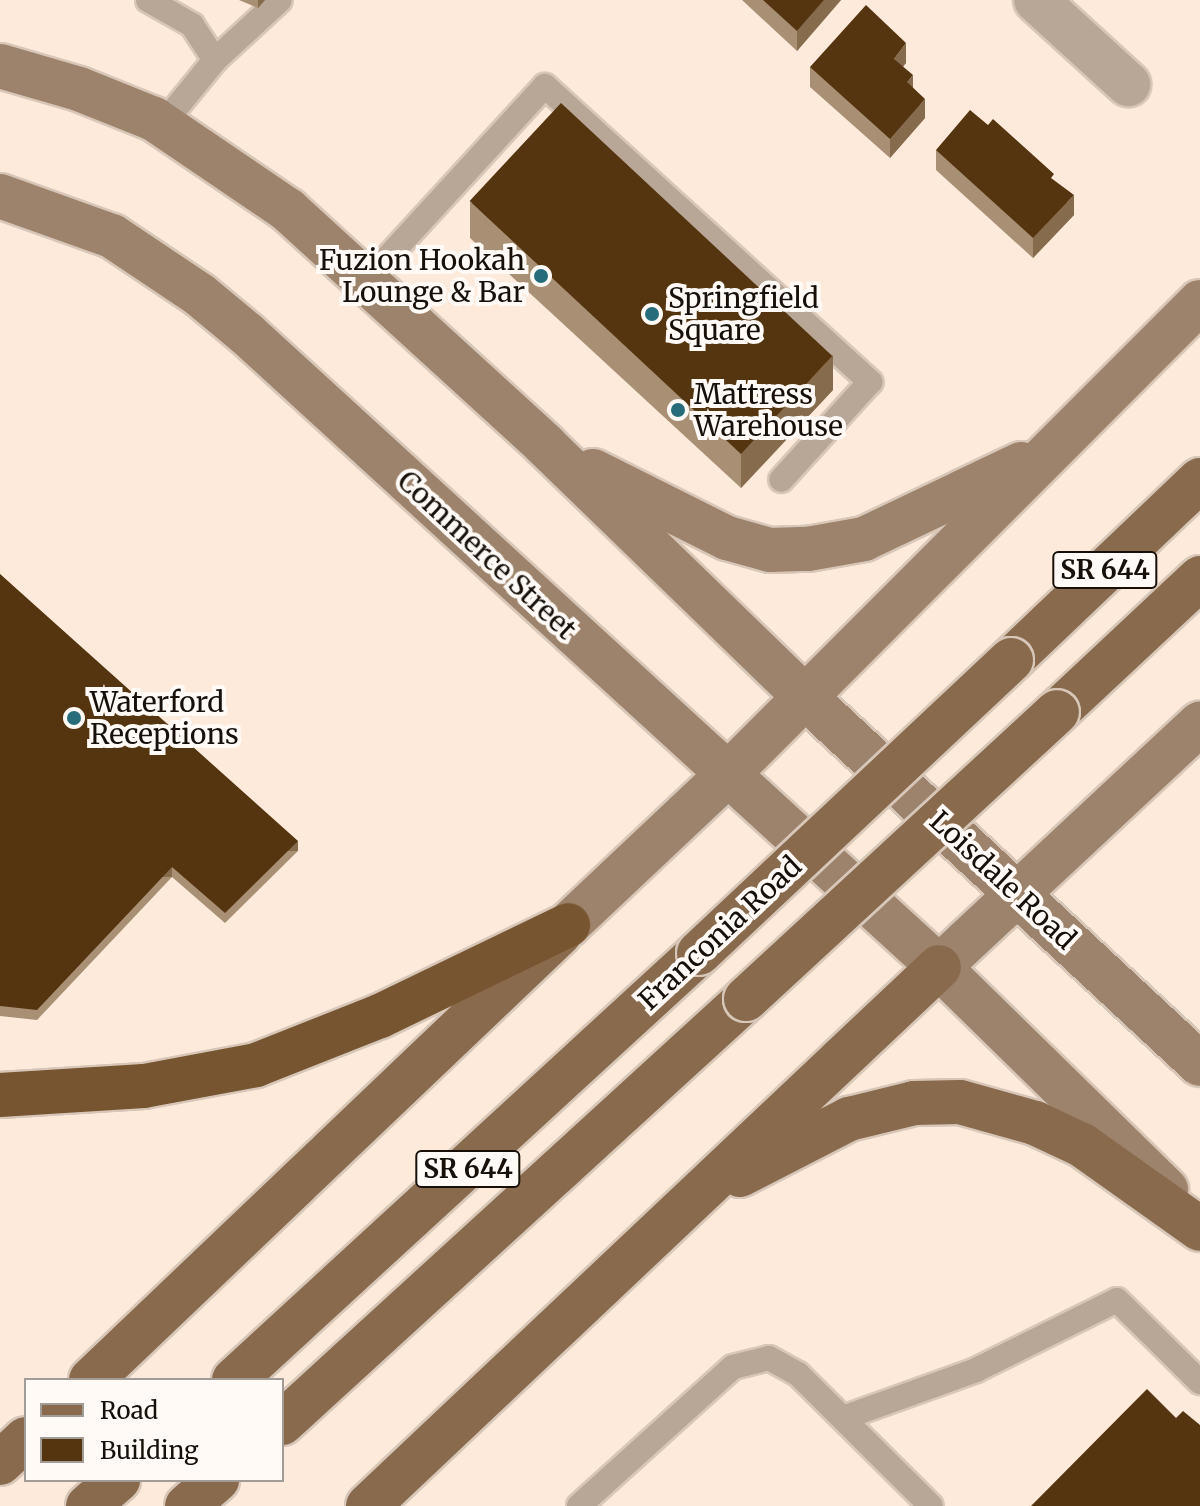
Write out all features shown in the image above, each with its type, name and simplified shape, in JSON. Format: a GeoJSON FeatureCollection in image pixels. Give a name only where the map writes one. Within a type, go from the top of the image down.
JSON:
{"type":"FeatureCollection","features":[{"type":"Feature","properties":{"kind":"highway"},"geometry":{"type":"LineString","coordinates":[[8,1092],[144,1086],[256,1065],[380,1016],[568,925]]}},
{"type":"Feature","properties":{"kind":"main road"},"geometry":{"type":"LineString","coordinates":[[0,66],[79,89],[163,124],[288,210],[545,445],[805,697]]}},
{"type":"Feature","properties":{"kind":"main road","name":"Commerce Street"},"geometry":{"type":"LineString","coordinates":[[0,196],[112,236],[200,295],[939,967]]}},
{"type":"Feature","properties":{"kind":"main road"},"geometry":{"type":"LineString","coordinates":[[93,1378],[727,775],[1200,302]]}},
{"type":"Feature","properties":{"kind":"main road"},"geometry":{"type":"LineString","coordinates":[[545,445],[684,520],[770,550],[808,549],[864,539],[1055,447]]}},
{"type":"Feature","properties":{"kind":"main road","name":"Franconia Road"},"geometry":{"type":"LineString","coordinates":[[236,1378],[699,953],[1200,480]]}},
{"type":"Feature","properties":{"kind":"main road","name":"SR 644"},"geometry":{"type":"LineString","coordinates":[[284,1421],[1200,578]]}},
{"type":"Feature","properties":{"kind":"main road","name":"Loisdale Road"},"geometry":{"type":"LineString","coordinates":[[805,697],[1200,1064]]}},
{"type":"Feature","properties":{"kind":"main road"},"geometry":{"type":"LineString","coordinates":[[368,1506],[1200,724]]}},
{"type":"Feature","properties":{"kind":"main road"},"geometry":{"type":"LineString","coordinates":[[939,967],[1200,1222]]}},
{"type":"Feature","properties":{"kind":"main road"},"geometry":{"type":"LineString","coordinates":[[695,1197],[849,1119],[892,1106],[941,1101],[983,1105],[1082,1145],[1200,1229]]}},
{"type":"Feature","properties":{"kind":"main road"},"geometry":{"type":"LineString","coordinates":[[0,1463],[24,1441]]}},
{"type":"Feature","properties":{"kind":"main road"},"geometry":{"type":"LineString","coordinates":[[88,1506],[116,1482]]}},
{"type":"Feature","properties":{"kind":"main road"},"geometry":{"type":"LineString","coordinates":[[187,1506],[215,1482]]}},
{"type":"Feature","properties":{"kind":"street"},"geometry":{"type":"LineString","coordinates":[[1036,0],[1128,84]]}},
{"type":"Feature","properties":{"kind":"lane"},"geometry":{"type":"LineString","coordinates":[[148,0],[192,25],[215,60]]}},
{"type":"Feature","properties":{"kind":"lane"},"geometry":{"type":"LineString","coordinates":[[163,124],[215,60],[280,0]]}},
{"type":"Feature","properties":{"kind":"lane"},"geometry":{"type":"LineString","coordinates":[[367,280],[545,86],[870,382],[781,480]]}},
{"type":"Feature","properties":{"kind":"lane"},"geometry":{"type":"LineString","coordinates":[[843,1418],[976,1370],[1117,1300],[1200,1382]]}},
{"type":"Feature","properties":{"kind":"lane"},"geometry":{"type":"LineString","coordinates":[[579,1506],[733,1367],[753,1359],[769,1358],[791,1369],[931,1506]]}},
{"type":"Feature","properties":{"kind":"building"},"geometry":{"type":"Polygon","coordinates":[[[763,0],[824,0],[797,31],[763,0]]]}},
{"type":"Feature","properties":{"kind":"building"},"geometry":{"type":"Polygon","coordinates":[[[866,5],[906,43],[894,59],[913,75],[907,82],[925,99],[890,139],[810,67],[866,5]]]}},
{"type":"Feature","properties":{"kind":"building","name":"Springfield Square"},"geometry":{"type":"Polygon","coordinates":[[[561,103],[832,356],[741,454],[470,201],[561,103]]]}},
{"type":"Feature","properties":{"kind":"building"},"geometry":{"type":"Polygon","coordinates":[[[970,110],[988,125],[993,119],[1054,174],[1051,178],[1074,195],[1033,238],[936,150],[970,110]]]}},
{"type":"Feature","properties":{"kind":"building","name":"Waterford Receptions"},"geometry":{"type":"Polygon","coordinates":[[[0,574],[298,841],[225,913],[172,867],[37,1010],[0,1006],[0,574]]]}},
{"type":"Feature","properties":{"kind":"building"},"geometry":{"type":"Polygon","coordinates":[[[1147,1389],[1176,1418],[1183,1411],[1200,1425],[1200,1506],[1031,1506],[1147,1389]]]}},
{"type":"Feature","properties":{"kind":"place","name":"Fuzion Hookah Lounge & Bar"},"geometry":{"type":"Point","coordinates":[541,276]}},
{"type":"Feature","properties":{"kind":"place","name":"Springfield Square"},"geometry":{"type":"Point","coordinates":[652,314]}},
{"type":"Feature","properties":{"kind":"place","name":"Mattress Warehouse"},"geometry":{"type":"Point","coordinates":[678,410]}},
{"type":"Feature","properties":{"kind":"place","name":"Waterford Receptions"},"geometry":{"type":"Point","coordinates":[74,718]}}]}
